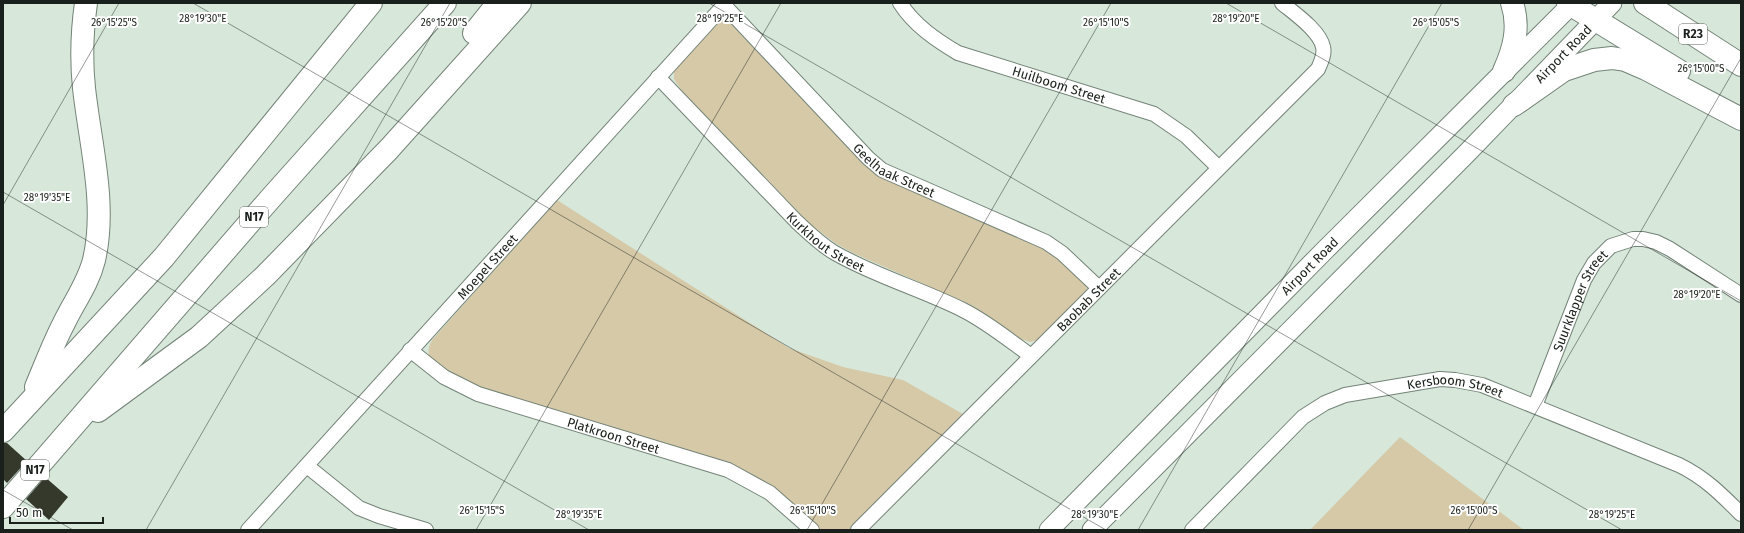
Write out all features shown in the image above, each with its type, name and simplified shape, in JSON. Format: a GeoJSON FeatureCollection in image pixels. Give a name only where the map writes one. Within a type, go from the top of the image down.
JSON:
{"type":"FeatureCollection","features":[{"type":"Feature","properties":{"kind":"main road"},"geometry":{"type":"LineString","coordinates":[[29,403],[64,323],[82,292],[94,260],[98,216],[96,182],[84,87],[82,58],[82,37],[86,3]]}},
{"type":"Feature","properties":{"kind":"main road"},"geometry":{"type":"LineString","coordinates":[[3,431],[164,257],[372,3]]}},
{"type":"Feature","properties":{"kind":"main road","name":"N17"},"geometry":{"type":"LineString","coordinates":[[3,507],[270,199],[445,3]]}},
{"type":"Feature","properties":{"kind":"main road"},"geometry":{"type":"LineString","coordinates":[[265,276],[337,196],[498,3]]}},
{"type":"Feature","properties":{"kind":"main road"},"geometry":{"type":"LineString","coordinates":[[67,433],[198,338],[265,276],[388,149],[520,3]]}},
{"type":"Feature","properties":{"kind":"main road"},"geometry":{"type":"LineString","coordinates":[[1504,72],[1513,50],[1516,30],[1515,12],[1512,3]]}},
{"type":"Feature","properties":{"kind":"main road","name":"Airport Road"},"geometry":{"type":"LineString","coordinates":[[1092,530],[1514,105],[1612,3]]}},
{"type":"Feature","properties":{"kind":"main road","name":"R23"},"geometry":{"type":"LineString","coordinates":[[1645,3],[1741,66]]}},
{"type":"Feature","properties":{"kind":"main road"},"geometry":{"type":"LineString","coordinates":[[1666,3],[1695,35]]}},
{"type":"Feature","properties":{"kind":"main road"},"geometry":{"type":"LineString","coordinates":[[1570,4],[1704,87],[1741,114]]}},
{"type":"Feature","properties":{"kind":"main road","name":"Airport Road"},"geometry":{"type":"LineString","coordinates":[[1049,530],[1570,4]]}},
{"type":"Feature","properties":{"kind":"main road"},"geometry":{"type":"LineString","coordinates":[[1514,105],[1564,70],[1594,60],[1612,58],[1625,60],[1646,69],[1741,119]]}},
{"type":"Feature","properties":{"kind":"street","name":"Huilboom Street"},"geometry":{"type":"LineString","coordinates":[[900,3],[919,26],[938,42],[958,53],[1154,114],[1186,136],[1218,167]]}},
{"type":"Feature","properties":{"kind":"street","name":"Baobab Street"},"geometry":{"type":"LineString","coordinates":[[858,530],[1100,288],[1218,167],[1318,69],[1324,48],[1320,38],[1282,3]]}},
{"type":"Feature","properties":{"kind":"street","name":"Moepel Street"},"geometry":{"type":"LineString","coordinates":[[248,530],[725,4]]}},
{"type":"Feature","properties":{"kind":"street","name":"Geelhaak Street"},"geometry":{"type":"LineString","coordinates":[[725,4],[862,153],[882,170],[1046,242],[1062,253],[1100,288]]}},
{"type":"Feature","properties":{"kind":"street","name":"Kurkhout Street"},"geometry":{"type":"LineString","coordinates":[[658,77],[816,240],[834,252],[854,262],[963,310],[983,322],[1031,356]]}},
{"type":"Feature","properties":{"kind":"street","name":"Suurklapper Street"},"geometry":{"type":"LineString","coordinates":[[1535,406],[1584,280],[1594,263],[1611,246],[1633,239],[1656,242],[1741,295]]}},
{"type":"Feature","properties":{"kind":"street","name":"Platkroon Street"},"geometry":{"type":"LineString","coordinates":[[410,350],[444,377],[478,394],[728,470],[770,493],[812,530]]}},
{"type":"Feature","properties":{"kind":"street","name":"Kersboom Street"},"geometry":{"type":"LineString","coordinates":[[1192,530],[1303,417],[1325,403],[1345,394],[1440,379],[1482,385],[1695,473],[1715,487],[1741,514]]}},
{"type":"Feature","properties":{"kind":"street"},"geometry":{"type":"LineString","coordinates":[[307,466],[359,508],[379,516],[426,530]]}},
{"type":"Feature","properties":{"kind":"shaded area"},"geometry":{"type":"Polygon","coordinates":[[[724,18],[731,19],[866,163],[1033,239],[1086,281],[1087,289],[1083,296],[1038,340],[1030,342],[1021,339],[971,305],[853,253],[835,243],[810,224],[682,91],[674,79],[674,72],[678,64],[715,22],[724,18]]]}},
{"type":"Feature","properties":{"kind":"shaded area"},"geometry":{"type":"Polygon","coordinates":[[[557,200],[789,348],[843,367],[903,380],[963,414],[850,530],[819,530],[772,487],[738,467],[479,389],[445,372],[430,358],[429,349],[432,340],[557,200]]]}},
{"type":"Feature","properties":{"kind":"shaded area"},"geometry":{"type":"Polygon","coordinates":[[[1400,437],[1524,530],[1310,530],[1400,437]]]}},
{"type":"Feature","properties":{"kind":"building"},"geometry":{"type":"Polygon","coordinates":[[[3,443],[7,443],[27,461],[7,483],[3,479],[3,443]]]}},
{"type":"Feature","properties":{"kind":"building"},"geometry":{"type":"Polygon","coordinates":[[[45,477],[68,497],[49,520],[26,499],[45,477]]]}}]}
